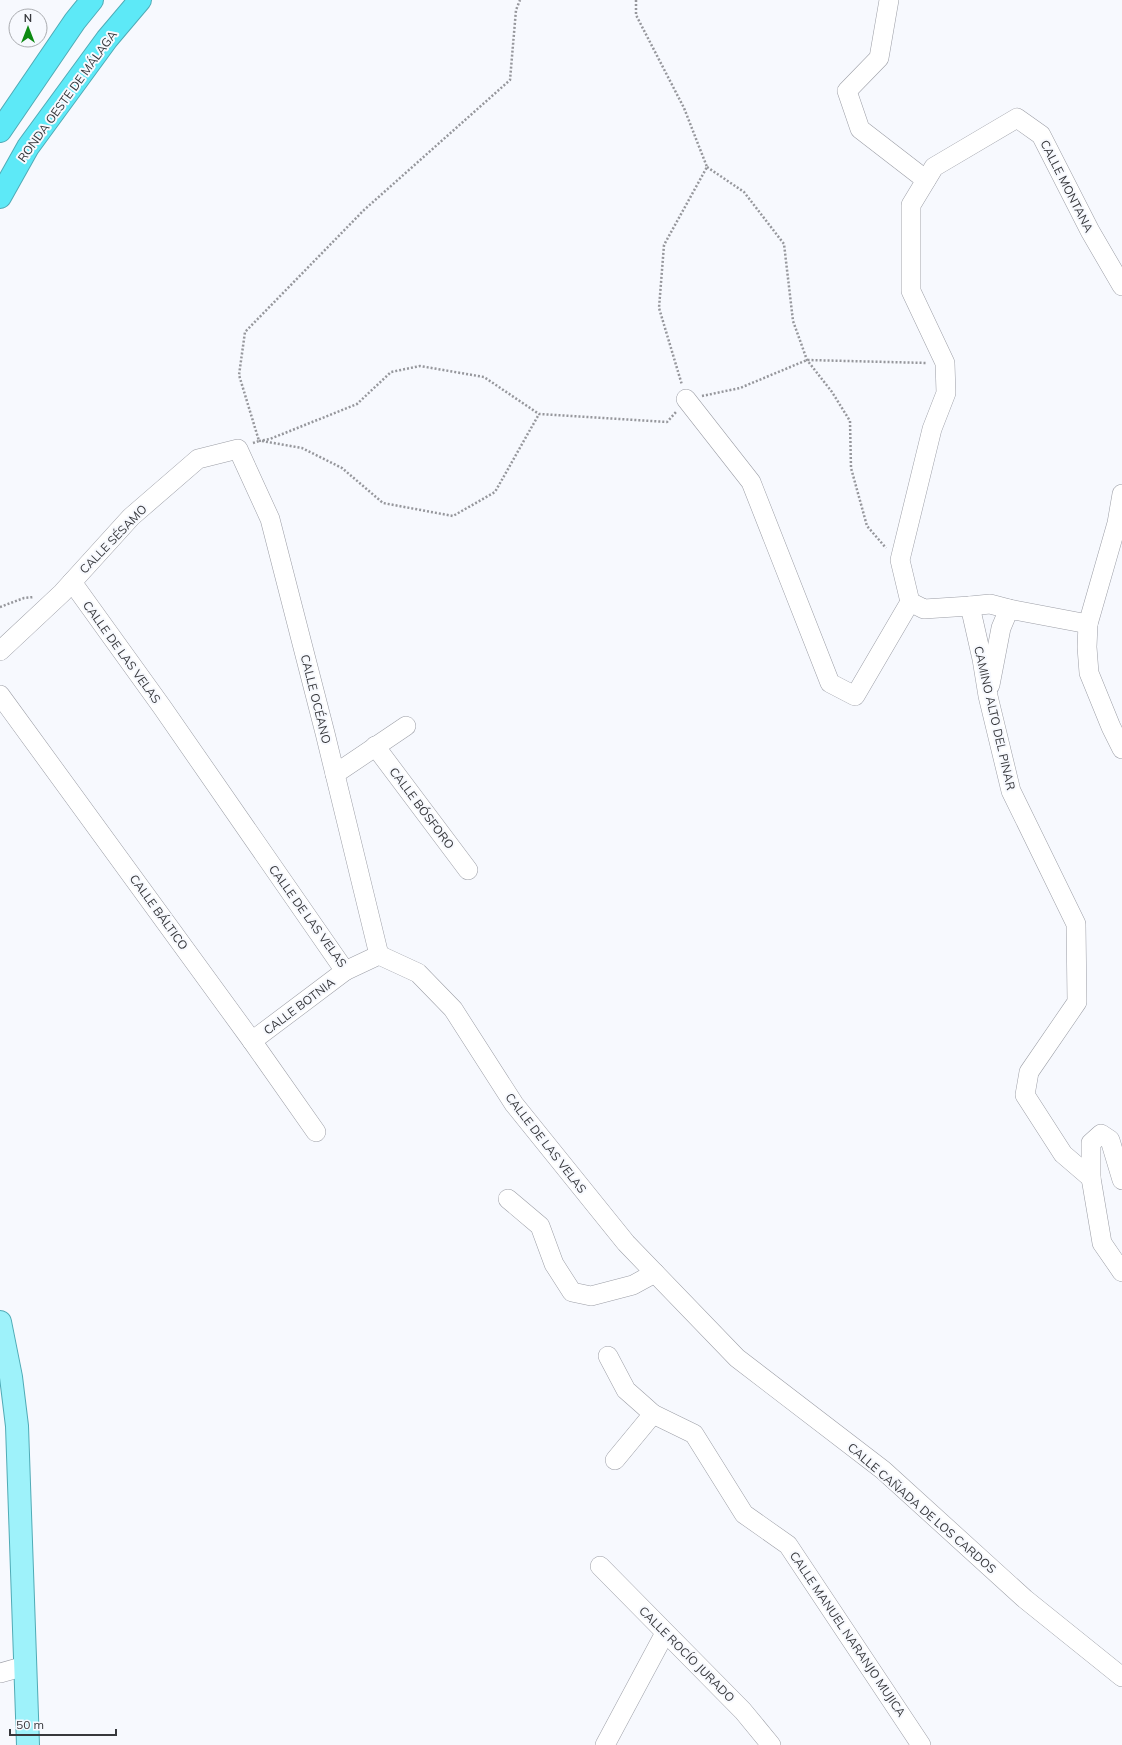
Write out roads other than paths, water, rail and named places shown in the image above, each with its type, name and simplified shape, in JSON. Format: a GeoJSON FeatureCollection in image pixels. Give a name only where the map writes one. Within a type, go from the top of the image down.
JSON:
{"type":"FeatureCollection","features":[{"type":"Feature","properties":{"kind":"highway"},"geometry":{"type":"LineString","coordinates":[[0,131],[75,21],[92,0]]}},
{"type":"Feature","properties":{"kind":"highway","name":"RONDA OESTE DE MÁLAGA"},"geometry":{"type":"LineString","coordinates":[[0,197],[28,147],[107,39],[140,0]]}},
{"type":"Feature","properties":{"kind":"main road"},"geometry":{"type":"LineString","coordinates":[[0,1322],[11,1377],[17,1426],[28,1745]]}},
{"type":"Feature","properties":{"kind":"street"},"geometry":{"type":"LineString","coordinates":[[686,399],[751,482],[830,682],[855,696],[910,602],[900,560],[932,429],[946,393],[945,364],[911,291],[911,205],[926,180],[860,129],[846,90],[879,58],[889,0]]}},
{"type":"Feature","properties":{"kind":"street","name":"CALLE MONTANA"},"geometry":{"type":"LineString","coordinates":[[926,180],[934,167],[1017,118],[1041,135],[1090,231],[1122,286]]}},
{"type":"Feature","properties":{"kind":"street","name":"CALLE SÉSAMO"},"geometry":{"type":"LineString","coordinates":[[0,651],[72,582],[131,517],[198,459],[238,449]]}},
{"type":"Feature","properties":{"kind":"street","name":"CALLE OCÉANO"},"geometry":{"type":"LineString","coordinates":[[238,449],[270,520],[335,774],[378,955]]}},
{"type":"Feature","properties":{"kind":"street"},"geometry":{"type":"LineString","coordinates":[[1122,494],[1117,522],[1088,624],[1087,647],[1089,673],[1111,727],[1122,749]]}},
{"type":"Feature","properties":{"kind":"street","name":"CALLE DE LAS VELAS"},"geometry":{"type":"LineString","coordinates":[[72,582],[345,971],[378,955],[418,973],[452,1009],[514,1104],[626,1244],[655,1273]]}},
{"type":"Feature","properties":{"kind":"street"},"geometry":{"type":"LineString","coordinates":[[910,602],[924,609],[990,604],[1088,624]]}},
{"type":"Feature","properties":{"kind":"street","name":"CAMINO ALTO DEL PINAR"},"geometry":{"type":"LineString","coordinates":[[970,606],[982,659],[988,696],[1011,791],[1076,924],[1077,1002],[1029,1072],[1025,1095],[1063,1154],[1091,1178]]}},
{"type":"Feature","properties":{"kind":"street"},"geometry":{"type":"LineString","coordinates":[[988,696],[1001,628],[1009,609]]}},
{"type":"Feature","properties":{"kind":"street","name":"CALLE BÁLTICO"},"geometry":{"type":"LineString","coordinates":[[0,695],[252,1040],[316,1132]]}},
{"type":"Feature","properties":{"kind":"street"},"geometry":{"type":"LineString","coordinates":[[335,774],[406,726]]}},
{"type":"Feature","properties":{"kind":"street","name":"CALLE BÓSFORO"},"geometry":{"type":"LineString","coordinates":[[375,746],[468,870]]}},
{"type":"Feature","properties":{"kind":"street","name":"CALLE BOTNIA"},"geometry":{"type":"LineString","coordinates":[[252,1040],[345,971]]}},
{"type":"Feature","properties":{"kind":"street"},"geometry":{"type":"LineString","coordinates":[[1122,1180],[1110,1140],[1101,1134],[1091,1143],[1091,1178],[1102,1243],[1122,1272]]}},
{"type":"Feature","properties":{"kind":"street"},"geometry":{"type":"LineString","coordinates":[[508,1199],[540,1226],[554,1264],[572,1292],[592,1296],[633,1285],[655,1273]]}},
{"type":"Feature","properties":{"kind":"street","name":"CALLE CAÑADA DE LOS CARDOS"},"geometry":{"type":"LineString","coordinates":[[655,1273],[737,1358],[883,1470],[1025,1599],[1122,1677]]}},
{"type":"Feature","properties":{"kind":"street","name":"CALLE MANUEL NARANJO MUJICA"},"geometry":{"type":"LineString","coordinates":[[608,1356],[626,1390],[653,1414],[694,1434],[744,1514],[788,1545],[921,1745]]}},
{"type":"Feature","properties":{"kind":"street"},"geometry":{"type":"LineString","coordinates":[[615,1460],[653,1414]]}},
{"type":"Feature","properties":{"kind":"street","name":"CALLE ROCÍO JURADO"},"geometry":{"type":"LineString","coordinates":[[600,1566],[743,1710],[771,1745]]}},
{"type":"Feature","properties":{"kind":"street"},"geometry":{"type":"LineString","coordinates":[[604,1745],[665,1633]]}},
{"type":"Feature","properties":{"kind":"street"},"geometry":{"type":"LineString","coordinates":[[0,1673],[25,1666]]}}]}
